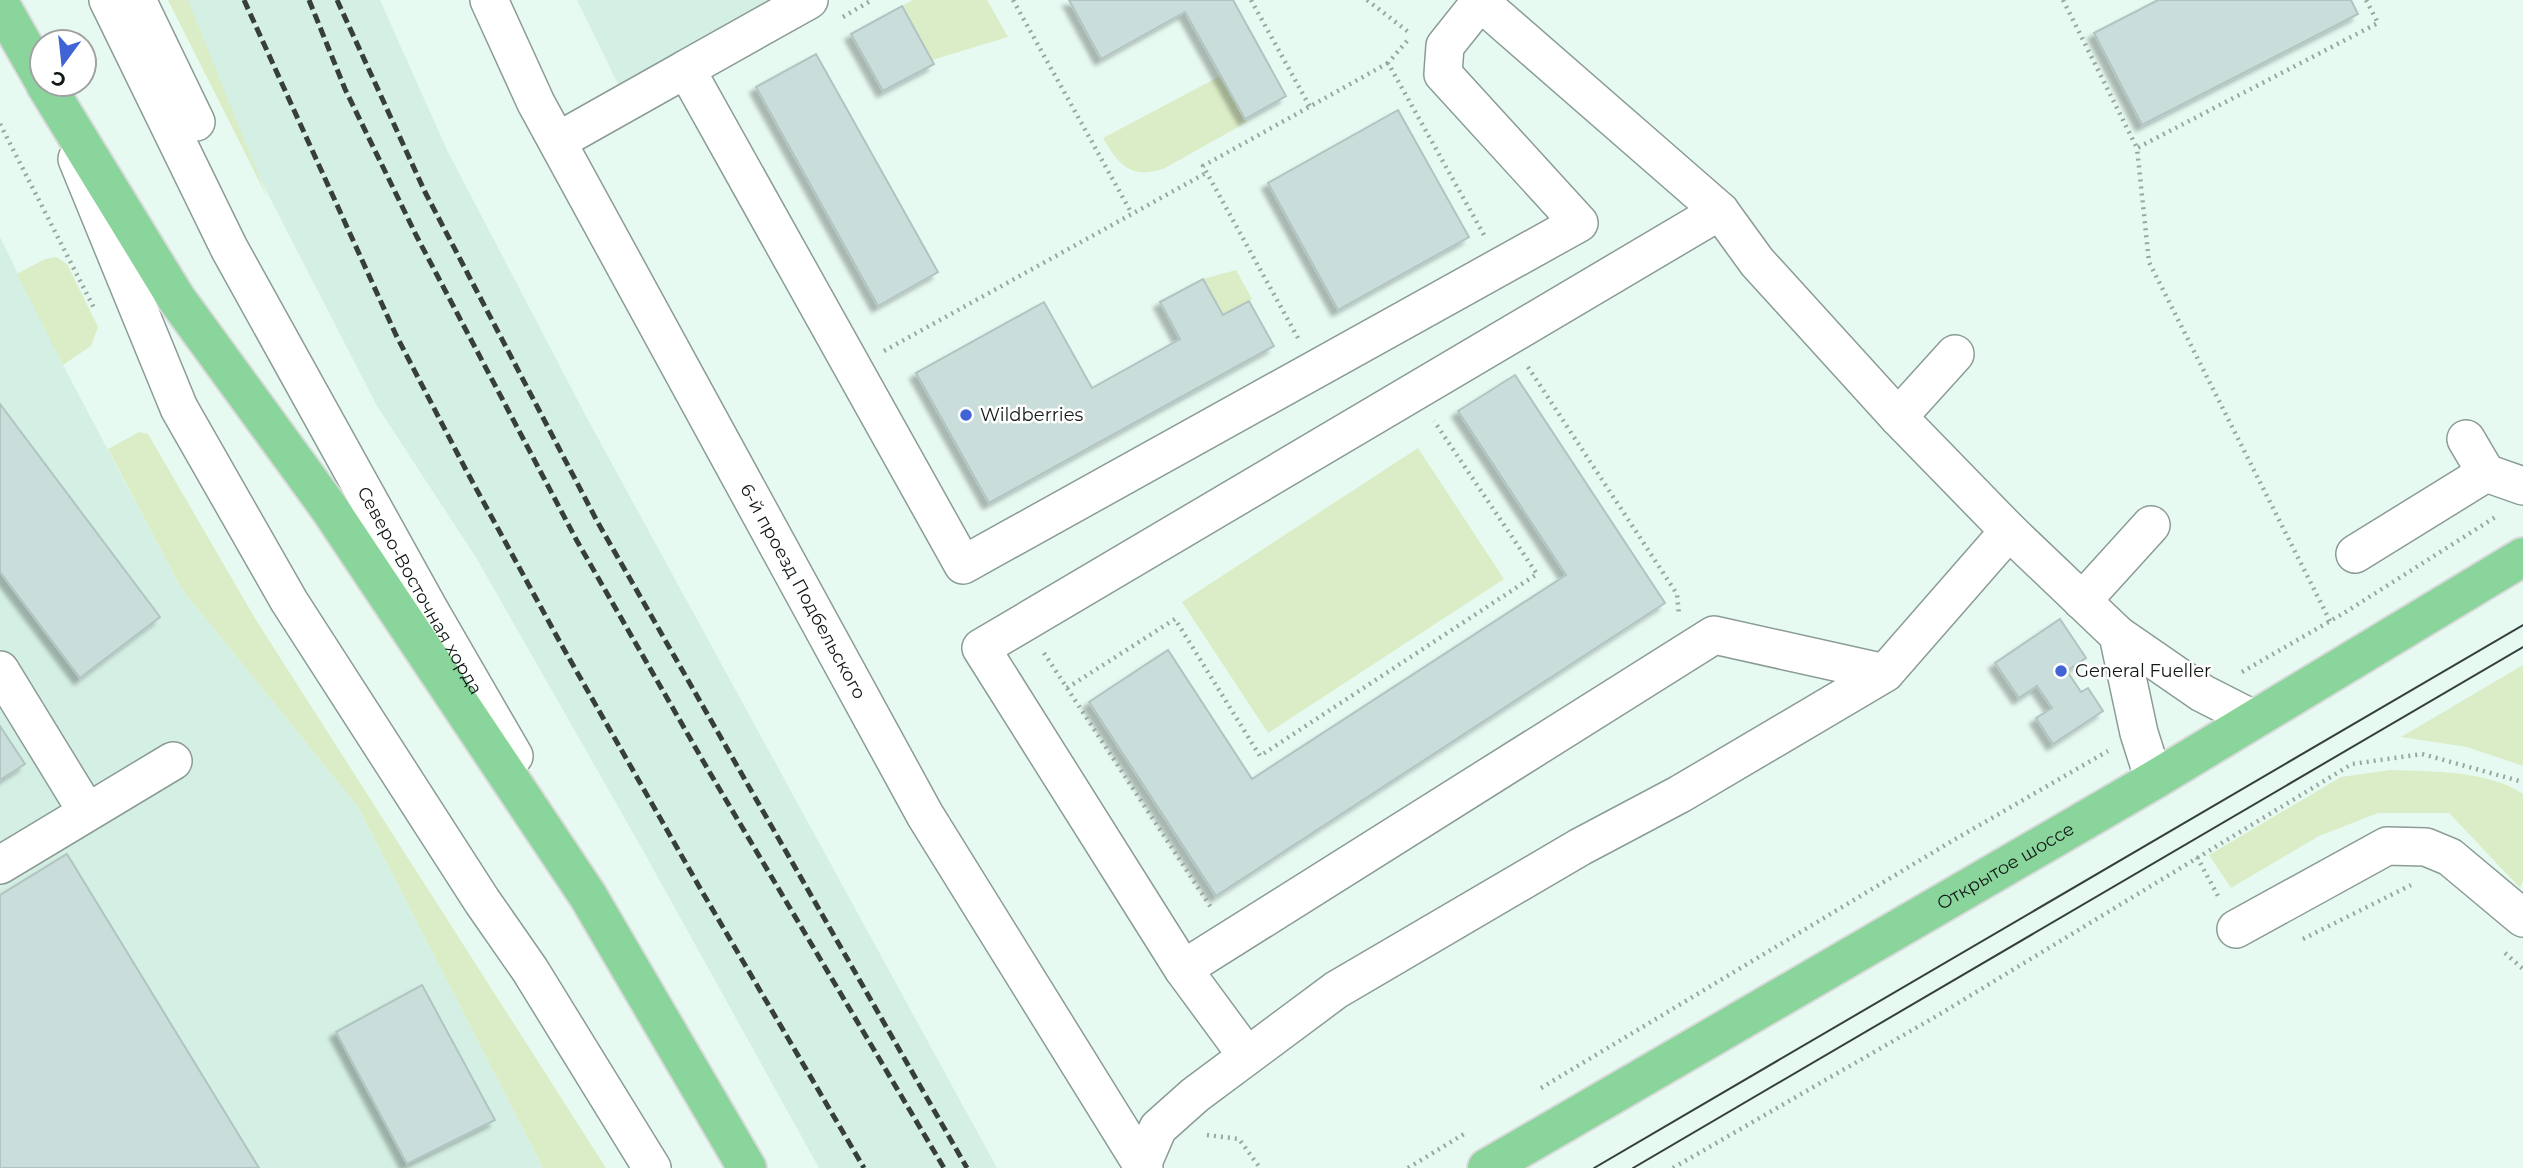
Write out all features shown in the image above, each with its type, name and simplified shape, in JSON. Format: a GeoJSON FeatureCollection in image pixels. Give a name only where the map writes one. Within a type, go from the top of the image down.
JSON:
{"type":"FeatureCollection","features":[{"type":"Feature","properties":{"kind":"main road","name":"Северо-Восточная хорда"},"geometry":{"type":"LineString","coordinates":[[0,4],[28,53]]}},
{"type":"Feature","properties":{"kind":"main road","name":"Северо-Восточная хорда"},"geometry":{"type":"LineString","coordinates":[[55,98],[176,298],[329,508],[588,896],[747,1168]]}},
{"type":"Feature","properties":{"kind":"main road","name":"Открытое шоссе"},"geometry":{"type":"LineString","coordinates":[[1486,1168],[2154,780],[2523,557]]}},
{"type":"Feature","properties":{"kind":"street","name":"Северо-Восточная хорда"},"geometry":{"type":"LineString","coordinates":[[107,0],[229,248],[429,609],[755,1168]]}},
{"type":"Feature","properties":{"kind":"street"},"geometry":{"type":"LineString","coordinates":[[137,0],[255,246]]}},
{"type":"Feature","properties":{"kind":"street","name":"6-й проезд Подбельского"},"geometry":{"type":"LineString","coordinates":[[489,0],[537,103],[925,814],[1143,1166]]}},
{"type":"Feature","properties":{"kind":"street"},"geometry":{"type":"LineString","coordinates":[[558,141],[809,0]]}},
{"type":"Feature","properties":{"kind":"street"},"geometry":{"type":"LineString","coordinates":[[686,69],[963,565],[1578,223],[1443,74],[1445,46],[1479,1],[1720,211],[1757,262],[1898,417],[2009,531],[2118,635],[2202,693],[2253,719]]}},
{"type":"Feature","properties":{"kind":"street"},"geometry":{"type":"LineString","coordinates":[[52,98],[180,408],[289,601],[482,901],[530,970],[652,1168]]}},
{"type":"Feature","properties":{"kind":"street"},"geometry":{"type":"LineString","coordinates":[[1247,1056],[1183,970],[981,648],[1720,211]]}},
{"type":"Feature","properties":{"kind":"street"},"geometry":{"type":"LineString","coordinates":[[1898,417],[1955,354]]}},
{"type":"Feature","properties":{"kind":"street"},"geometry":{"type":"LineString","coordinates":[[2466,439],[2486,474],[2515,498]]}},
{"type":"Feature","properties":{"kind":"street"},"geometry":{"type":"LineString","coordinates":[[2355,554],[2486,474]]}},
{"type":"Feature","properties":{"kind":"street"},"geometry":{"type":"LineString","coordinates":[[2082,601],[2151,525]]}},
{"type":"Feature","properties":{"kind":"street"},"geometry":{"type":"LineString","coordinates":[[1143,1166],[1158,1128],[1195,1095],[1336,990],[1580,847],[1692,788],[1885,673],[2009,531]]}},
{"type":"Feature","properties":{"kind":"street"},"geometry":{"type":"LineString","coordinates":[[1183,970],[1714,635],[1885,673]]}},
{"type":"Feature","properties":{"kind":"street"},"geometry":{"type":"LineString","coordinates":[[2118,635],[2139,733],[2154,780]]}},
{"type":"Feature","properties":{"kind":"street"},"geometry":{"type":"LineString","coordinates":[[0,670],[87,812]]}},
{"type":"Feature","properties":{"kind":"street"},"geometry":{"type":"LineString","coordinates":[[0,865],[173,761]]}},
{"type":"Feature","properties":{"kind":"street"},"geometry":{"type":"LineString","coordinates":[[2236,929],[2387,846],[2426,846],[2450,857],[2523,918]]}},
{"type":"Feature","properties":{"kind":"path"},"geometry":{"type":"LineString","coordinates":[[1013,0],[1132,214]]}},
{"type":"Feature","properties":{"kind":"path"},"geometry":{"type":"LineString","coordinates":[[1251,0],[1310,107]]}},
{"type":"Feature","properties":{"kind":"path"},"geometry":{"type":"LineString","coordinates":[[1367,0],[1412,35]]}},
{"type":"Feature","properties":{"kind":"path"},"geometry":{"type":"LineString","coordinates":[[2063,0],[2137,148],[2149,262],[2330,621]]}},
{"type":"Feature","properties":{"kind":"path"},"geometry":{"type":"LineString","coordinates":[[2137,148],[2378,23],[2365,0]]}},
{"type":"Feature","properties":{"kind":"path"},"geometry":{"type":"LineString","coordinates":[[1315,369],[1203,166],[1388,63],[1420,26]]}},
{"type":"Feature","properties":{"kind":"path"},"geometry":{"type":"LineString","coordinates":[[1388,63],[1501,266]]}},
{"type":"Feature","properties":{"kind":"path"},"geometry":{"type":"LineString","coordinates":[[853,369],[1206,173]]}},
{"type":"Feature","properties":{"kind":"path"},"geometry":{"type":"LineString","coordinates":[[1507,337],[1676,594],[1679,619],[1714,635]]}},
{"type":"Feature","properties":{"kind":"path"},"geometry":{"type":"LineString","coordinates":[[1067,688],[1175,620],[1260,756],[1537,573],[1433,420],[1445,413]]}},
{"type":"Feature","properties":{"kind":"path"},"geometry":{"type":"LineString","coordinates":[[2264,660],[2330,621],[2515,498]]}},
{"type":"Feature","properties":{"kind":"path"},"geometry":{"type":"LineString","coordinates":[[1024,622],[1216,915]]}},
{"type":"Feature","properties":{"kind":"path"},"geometry":{"type":"LineString","coordinates":[[1673,1168],[1940,1014],[2352,764],[2422,754],[2523,782]]}},
{"type":"Feature","properties":{"kind":"path"},"geometry":{"type":"LineString","coordinates":[[1538,1090],[1952,841]]}},
{"type":"Feature","properties":{"kind":"path"},"geometry":{"type":"LineString","coordinates":[[2293,944],[2412,885]]}},
{"type":"Feature","properties":{"kind":"path"},"geometry":{"type":"LineString","coordinates":[[2504,952],[2523,969]]}},
{"type":"Feature","properties":{"kind":"path"},"geometry":{"type":"LineString","coordinates":[[1408,1168],[1467,1132]]}},
{"type":"Feature","properties":{"kind":"path"},"geometry":{"type":"LineString","coordinates":[[1239,1139],[1260,1168]]}},
{"type":"Feature","properties":{"kind":"shaded area"},"geometry":{"type":"Polygon","coordinates":[[[168,0],[380,0],[447,150],[588,420],[997,1168],[819,1168],[477,559],[377,406],[168,0]]]}},
{"type":"Feature","properties":{"kind":"shaded area"},"geometry":{"type":"Polygon","coordinates":[[[577,0],[771,0],[618,84],[577,0]]]}},
{"type":"Feature","properties":{"kind":"shaded area"},"geometry":{"type":"Polygon","coordinates":[[[0,237],[63,365],[181,588],[358,807],[543,1168],[0,1168],[0,237]]]}},
{"type":"Feature","properties":{"kind":"green space"},"geometry":{"type":"Polygon","coordinates":[[[168,0],[188,0],[268,199],[168,0]]]}},
{"type":"Feature","properties":{"kind":"green space"},"geometry":{"type":"Polygon","coordinates":[[[913,0],[987,0],[1008,37],[932,60],[902,6],[913,0]]]}},
{"type":"Feature","properties":{"kind":"green space"},"geometry":{"type":"Polygon","coordinates":[[[1220,76],[1247,122],[1165,168],[1144,172],[1128,168],[1115,156],[1103,138],[1220,76]]]}},
{"type":"Feature","properties":{"kind":"green space"},"geometry":{"type":"Polygon","coordinates":[[[56,257],[67,264],[98,327],[91,346],[63,365],[17,274],[45,259],[56,257]]]}},
{"type":"Feature","properties":{"kind":"green space"},"geometry":{"type":"Polygon","coordinates":[[[1236,270],[1252,299],[1223,315],[1203,279],[1236,270]]]}},
{"type":"Feature","properties":{"kind":"green space"},"geometry":{"type":"Polygon","coordinates":[[[139,432],[148,434],[256,620],[606,1168],[543,1168],[358,807],[181,588],[108,449],[139,432]]]}},
{"type":"Feature","properties":{"kind":"green space"},"geometry":{"type":"Polygon","coordinates":[[[1418,448],[1504,579],[1268,733],[1182,602],[1418,448]]]}},
{"type":"Feature","properties":{"kind":"green space"},"geometry":{"type":"Polygon","coordinates":[[[2523,665],[2523,766],[2467,747],[2401,737],[2523,665]]]}},
{"type":"Feature","properties":{"kind":"green space"},"geometry":{"type":"Polygon","coordinates":[[[2390,770],[2477,777],[2510,786],[2523,794],[2523,881],[2520,888],[2449,813],[2378,813],[2319,836],[2231,888],[2209,855],[2341,777],[2390,770]]]}},
{"type":"Feature","properties":{"kind":"building"},"geometry":{"type":"Polygon","coordinates":[[[1069,0],[1233,0],[1286,96],[1245,119],[1185,12],[1101,59],[1069,0]]]}},
{"type":"Feature","properties":{"kind":"building"},"geometry":{"type":"Polygon","coordinates":[[[2158,0],[2351,0],[2358,14],[2142,125],[2094,33],[2158,0]]]}},
{"type":"Feature","properties":{"kind":"building"},"geometry":{"type":"Polygon","coordinates":[[[902,6],[934,64],[883,91],[851,34],[902,6]]]}},
{"type":"Feature","properties":{"kind":"building"},"geometry":{"type":"Polygon","coordinates":[[[816,54],[938,272],[878,306],[756,87],[816,54]]]}},
{"type":"Feature","properties":{"kind":"building"},"geometry":{"type":"Polygon","coordinates":[[[1398,110],[1469,237],[1338,310],[1268,183],[1398,110]]]}},
{"type":"Feature","properties":{"kind":"building"},"geometry":{"type":"Polygon","coordinates":[[[1203,279],[1223,315],[1249,301],[1274,346],[989,503],[916,373],[1044,302],[1092,388],[1180,339],[1160,302],[1203,279]]]}},
{"type":"Feature","properties":{"kind":"building"},"geometry":{"type":"Polygon","coordinates":[[[1515,375],[1665,603],[1216,896],[1089,702],[1168,650],[1252,779],[1566,575],[1458,411],[1515,375]]]}},
{"type":"Feature","properties":{"kind":"building"},"geometry":{"type":"Polygon","coordinates":[[[0,404],[160,617],[80,678],[0,572],[0,404]]]}},
{"type":"Feature","properties":{"kind":"building"},"geometry":{"type":"Polygon","coordinates":[[[2060,619],[2086,658],[2067,671],[2081,692],[2088,688],[2103,711],[2053,744],[2036,718],[2052,708],[2037,686],[2019,698],[1995,663],[2060,619]]]}},
{"type":"Feature","properties":{"kind":"building"},"geometry":{"type":"Polygon","coordinates":[[[0,726],[25,764],[0,780],[0,726]]]}},
{"type":"Feature","properties":{"kind":"building"},"geometry":{"type":"Polygon","coordinates":[[[67,854],[259,1168],[0,1168],[0,895],[67,854]]]}},
{"type":"Feature","properties":{"kind":"building"},"geometry":{"type":"Polygon","coordinates":[[[422,985],[495,1120],[407,1164],[336,1032],[422,985]]]}},
{"type":"Feature","properties":{"kind":"tram line"},"geometry":{"type":"LineString","coordinates":[[1594,1168],[2523,625]]}},
{"type":"Feature","properties":{"kind":"tram line"},"geometry":{"type":"LineString","coordinates":[[1633,1168],[2523,647]]}},
{"type":"Feature","properties":{"kind":"railway"},"geometry":{"type":"LineString","coordinates":[[244,0],[396,335],[466,470],[561,644],[700,888],[864,1168]]}},
{"type":"Feature","properties":{"kind":"railway"},"geometry":{"type":"LineString","coordinates":[[309,0],[345,89],[417,237],[577,541],[710,773],[944,1168]]}},
{"type":"Feature","properties":{"kind":"railway"},"geometry":{"type":"LineString","coordinates":[[337,0],[425,192],[597,521],[967,1168]]}},
{"type":"Feature","properties":{"kind":"place","name":"Wildberries"},"geometry":{"type":"Point","coordinates":[966,415]}},
{"type":"Feature","properties":{"kind":"place","name":"General Fueller"},"geometry":{"type":"Point","coordinates":[2061,671]}}]}
